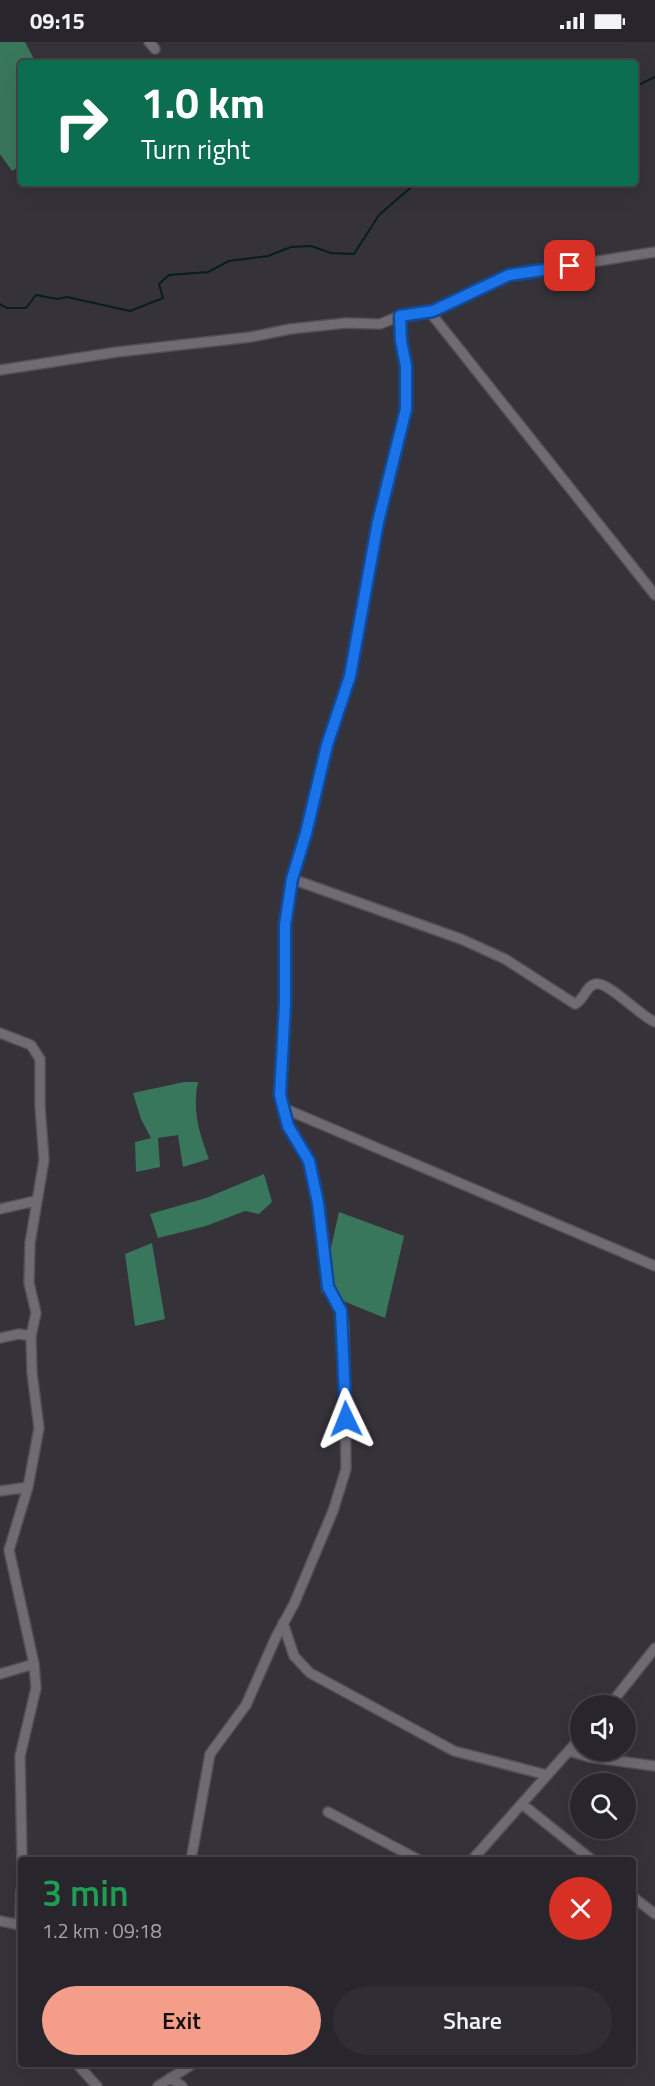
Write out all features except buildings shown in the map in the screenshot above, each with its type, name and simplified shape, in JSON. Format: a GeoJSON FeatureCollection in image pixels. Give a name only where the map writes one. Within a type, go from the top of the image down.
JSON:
{"type":"FeatureCollection","features":[{"type":"Feature","properties":{"kind":"street"},"geometry":{"type":"LineString","coordinates":[[0,370],[106,353],[251,337],[290,329],[346,323],[380,324],[400,316],[433,311],[509,275],[655,252]]}},
{"type":"Feature","properties":{"kind":"street"},"geometry":{"type":"LineString","coordinates":[[433,311],[446,332],[655,595]]}},
{"type":"Feature","properties":{"kind":"street"},"geometry":{"type":"LineString","coordinates":[[192,1857],[210,1754],[246,1705],[333,1511],[346,1469],[347,1439],[341,1311],[328,1287],[318,1203],[309,1161],[288,1126],[280,1095],[285,925],[292,879],[306,833],[327,745],[350,676],[378,522],[406,409],[406,366],[401,341],[400,316]]}},
{"type":"Feature","properties":{"kind":"street"},"geometry":{"type":"LineString","coordinates":[[292,879],[461,939],[505,959],[575,1004],[592,985],[602,984],[614,991],[637,1013],[655,1022]]}},
{"type":"Feature","properties":{"kind":"street"},"geometry":{"type":"LineString","coordinates":[[0,1033],[31,1045],[40,1059],[40,1106],[44,1160],[30,1243],[29,1283],[36,1313],[31,1336],[32,1373],[39,1428],[28,1487],[5,1551],[34,1664],[36,1688],[20,1756],[22,1857]]}},
{"type":"Feature","properties":{"kind":"street"},"geometry":{"type":"LineString","coordinates":[[283,1108],[655,1266]]}},
{"type":"Feature","properties":{"kind":"street"},"geometry":{"type":"LineString","coordinates":[[0,1209],[36,1201]]}},
{"type":"Feature","properties":{"kind":"street"},"geometry":{"type":"LineString","coordinates":[[0,1338],[19,1334],[31,1336]]}},
{"type":"Feature","properties":{"kind":"street"},"geometry":{"type":"LineString","coordinates":[[0,1491],[28,1487]]}},
{"type":"Feature","properties":{"kind":"street"},"geometry":{"type":"LineString","coordinates":[[283,1623],[294,1656],[310,1673],[454,1751],[548,1775]]}},
{"type":"Feature","properties":{"kind":"street"},"geometry":{"type":"LineString","coordinates":[[618,1695],[655,1648]]}},
{"type":"Feature","properties":{"kind":"street"},"geometry":{"type":"LineString","coordinates":[[0,1674],[34,1664]]}},
{"type":"Feature","properties":{"kind":"street"},"geometry":{"type":"LineString","coordinates":[[475,1857],[569,1751],[589,1757],[655,1766]]}},
{"type":"Feature","properties":{"kind":"street"},"geometry":{"type":"LineString","coordinates":[[522,1804],[588,1857]]}},
{"type":"Feature","properties":{"kind":"street"},"geometry":{"type":"LineString","coordinates":[[328,1812],[412,1857]]}},
{"type":"Feature","properties":{"kind":"street"},"geometry":{"type":"LineString","coordinates":[[636,1899],[655,1914]]}},
{"type":"Feature","properties":{"kind":"street"},"geometry":{"type":"LineString","coordinates":[[0,1921],[18,1926]]}},
{"type":"Feature","properties":{"kind":"street"},"geometry":{"type":"LineString","coordinates":[[80,2067],[97,2086]]}},
{"type":"Feature","properties":{"kind":"street"},"geometry":{"type":"LineString","coordinates":[[173,2076],[178,2067]]}},
{"type":"Feature","properties":{"kind":"street"},"geometry":{"type":"LineString","coordinates":[[158,2086],[188,2067]]}},
{"type":"Feature","properties":{"kind":"street"},"geometry":{"type":"LineString","coordinates":[[173,2076],[182,2086]]}},
{"type":"Feature","properties":{"kind":"green space"},"geometry":{"type":"Polygon","coordinates":[[[0,42],[25,42],[34,60],[18,60],[18,167],[12,171],[0,154],[0,42]]]}},
{"type":"Feature","properties":{"kind":"green space"},"geometry":{"type":"Polygon","coordinates":[[[184,1082],[198,1082],[196,1102],[198,1121],[209,1159],[183,1167],[178,1135],[158,1138],[160,1167],[136,1172],[135,1142],[151,1138],[141,1119],[133,1093],[184,1082]]]}},
{"type":"Feature","properties":{"kind":"green space"},"geometry":{"type":"Polygon","coordinates":[[[264,1174],[272,1202],[259,1214],[245,1211],[206,1226],[158,1238],[150,1214],[206,1198],[264,1174]]]}},
{"type":"Feature","properties":{"kind":"green space"},"geometry":{"type":"Polygon","coordinates":[[[339,1212],[404,1236],[385,1318],[321,1292],[339,1212]]]}},
{"type":"Feature","properties":{"kind":"green space"},"geometry":{"type":"Polygon","coordinates":[[[152,1243],[165,1319],[135,1326],[125,1254],[152,1243]]]}},
{"type":"Feature","properties":{"kind":"waterway"},"geometry":{"type":"LineString","coordinates":[[638,85],[655,77]]}},
{"type":"Feature","properties":{"kind":"waterway"},"geometry":{"type":"LineString","coordinates":[[0,304],[7,308],[26,308],[36,295],[57,299],[67,297],[130,311],[163,298],[159,284],[169,275],[208,272],[229,261],[268,256],[291,247],[311,246],[331,253],[354,254],[379,215],[413,186]]}},
{"type":"Feature","properties":{"kind":"route"},"geometry":{"type":"LineString","coordinates":[[346,1419],[344,1325],[341,1311],[328,1287],[318,1203],[309,1161],[288,1126],[280,1095],[285,1003],[285,925],[292,879],[306,833],[327,745],[350,676],[378,522],[406,409],[406,366],[401,341],[400,316],[433,311],[509,275],[570,266]]}}]}
